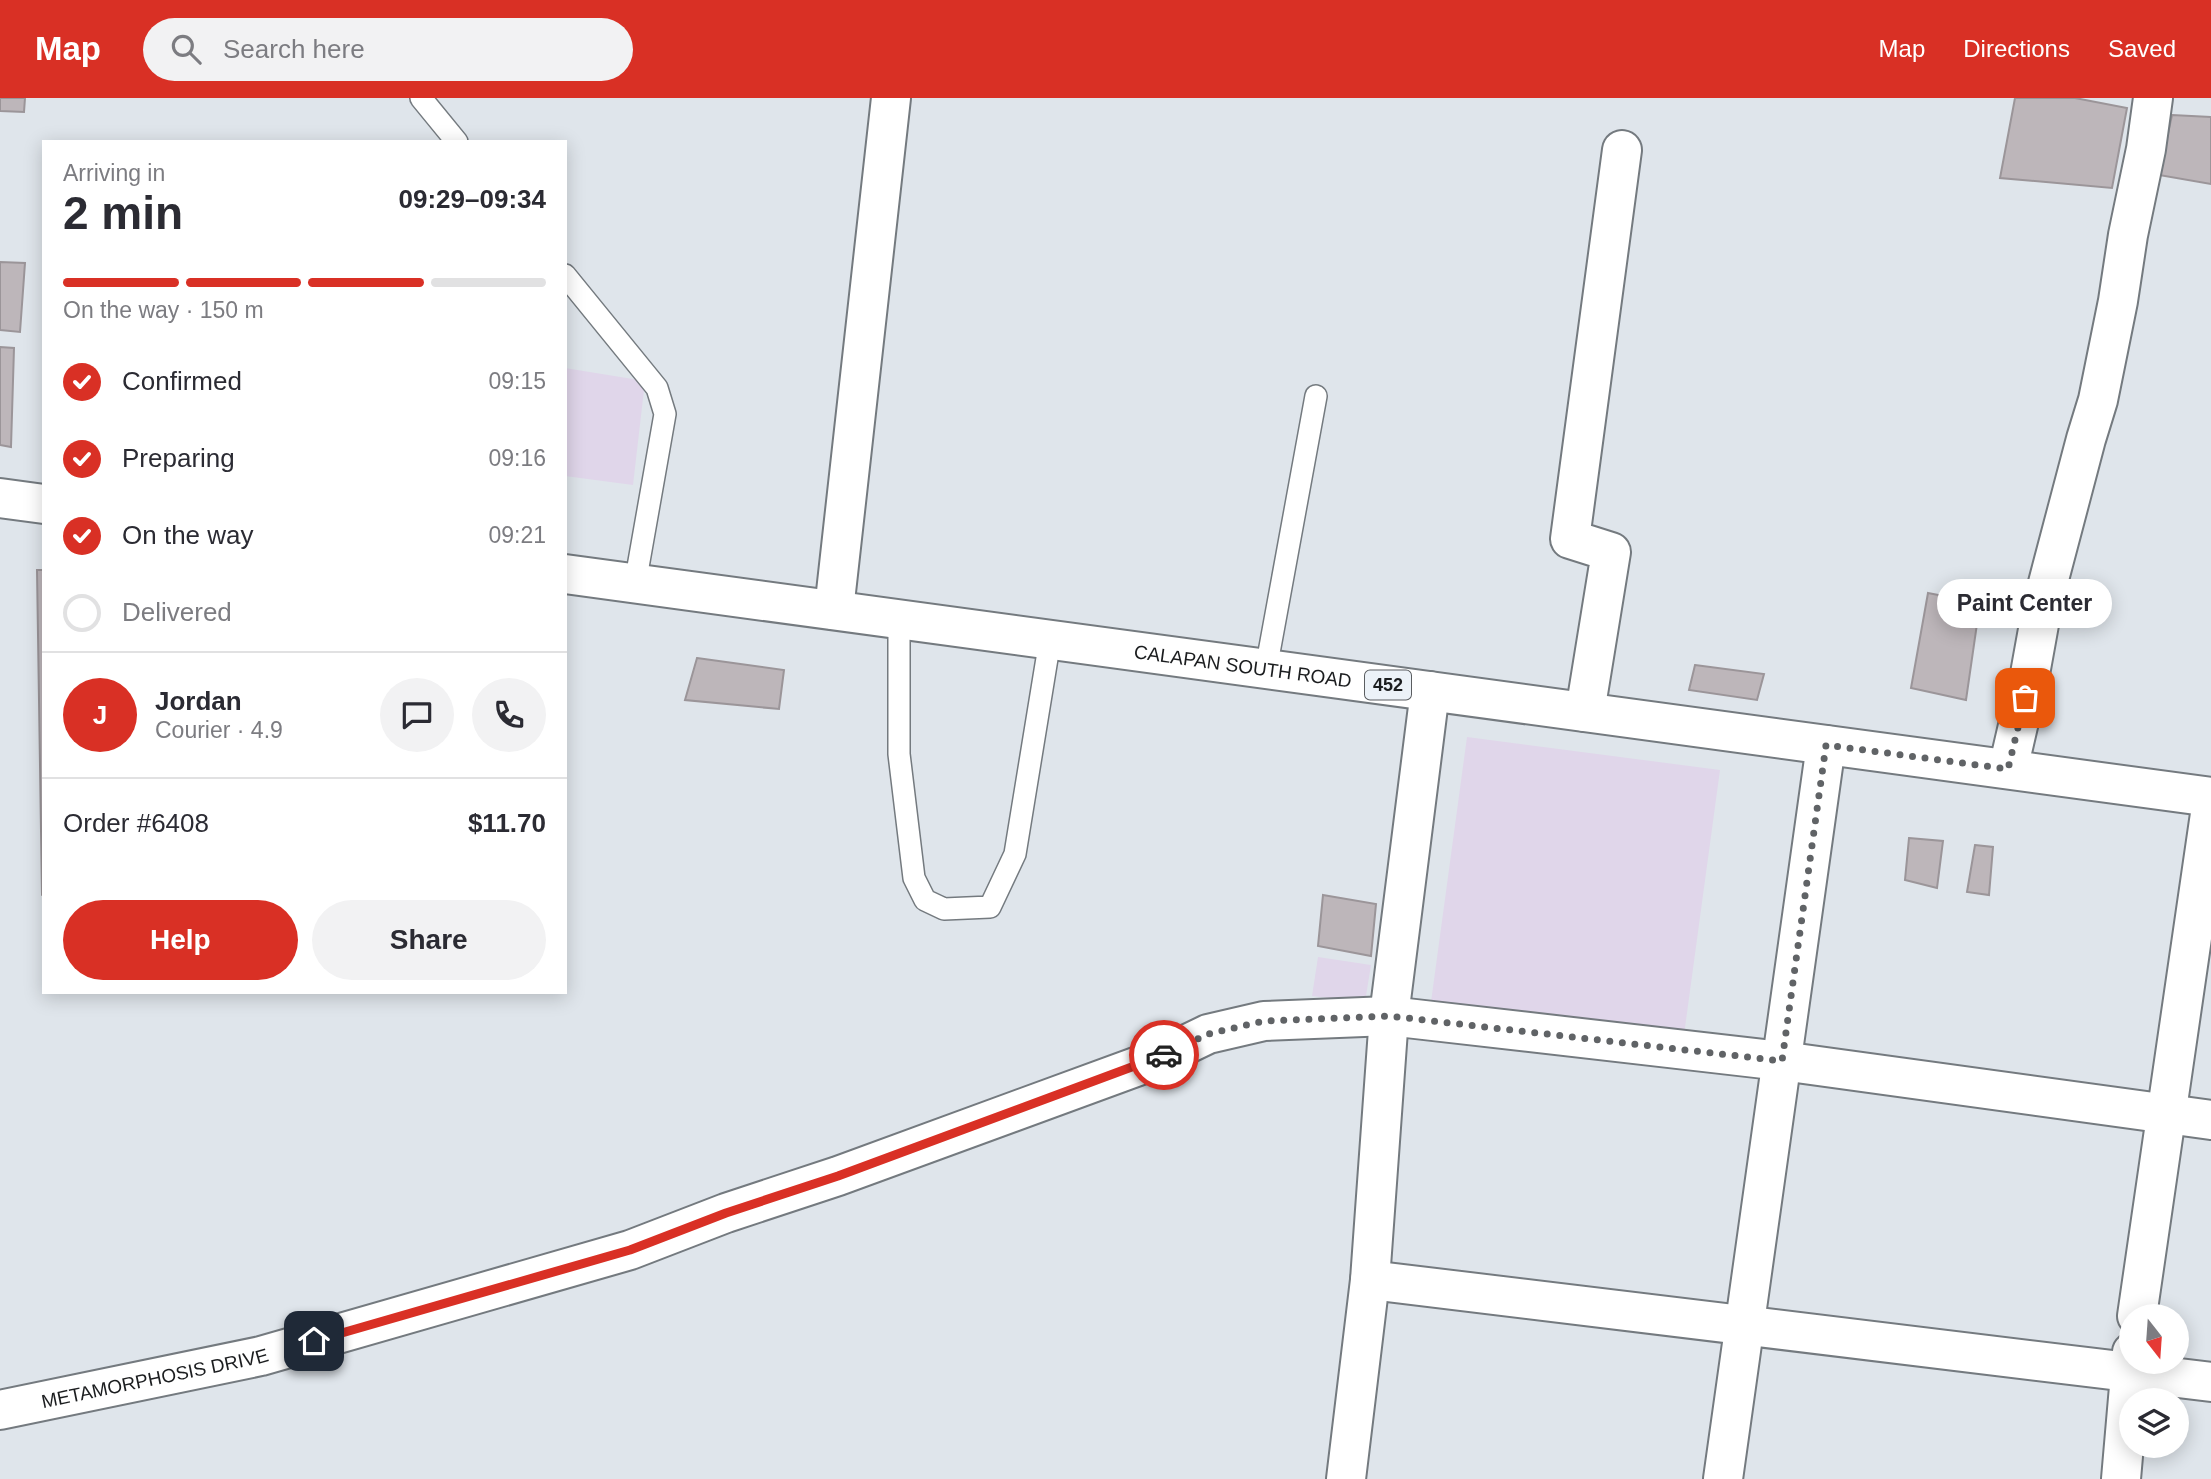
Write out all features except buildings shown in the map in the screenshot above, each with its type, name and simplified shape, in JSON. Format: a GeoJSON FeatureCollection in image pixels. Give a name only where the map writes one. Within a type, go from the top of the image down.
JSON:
{"type":"FeatureCollection","features":[{"type":"Feature","properties":{"kind":"main road"},"geometry":{"type":"LineString","coordinates":[[834,610],[891,98]]}},
{"type":"Feature","properties":{"kind":"main road"},"geometry":{"type":"LineString","coordinates":[[2008,769],[2043,603],[2098,400],[2146,149],[2153,98]]}},
{"type":"Feature","properties":{"kind":"main road"},"geometry":{"type":"LineString","coordinates":[[1585,712],[1611,552],[1570,540],[1622,150]]}},
{"type":"Feature","properties":{"kind":"main road"},"geometry":{"type":"LineString","coordinates":[[0,498],[42,504]]}},
{"type":"Feature","properties":{"kind":"main road","name":"CALAPAN SOUTH ROAD"},"geometry":{"type":"LineString","coordinates":[[567,574],[2211,797]]}},
{"type":"Feature","properties":{"kind":"main road"},"geometry":{"type":"LineString","coordinates":[[1346,1479],[1370,1280],[1389,1016],[1430,691]]}},
{"type":"Feature","properties":{"kind":"main road"},"geometry":{"type":"LineString","coordinates":[[1723,1479],[1826,745]]}},
{"type":"Feature","properties":{"kind":"main road"},"geometry":{"type":"LineString","coordinates":[[2139,1304],[2211,807]]}},
{"type":"Feature","properties":{"kind":"main road","name":"METAMORPHOSIS DRIVE"},"geometry":{"type":"LineString","coordinates":[[0,1410],[261,1356],[630,1250],[726,1213],[838,1176],[1152,1061],[1208,1034],[1264,1021],[1389,1016],[1782,1061],[2211,1120]]}},
{"type":"Feature","properties":{"kind":"main road"},"geometry":{"type":"LineString","coordinates":[[1370,1280],[1745,1327],[2119,1361]]}},
{"type":"Feature","properties":{"kind":"main road"},"geometry":{"type":"LineString","coordinates":[[2121,1479],[2129,1374]]}},
{"type":"Feature","properties":{"kind":"main road"},"geometry":{"type":"LineString","coordinates":[[2179,1374],[2211,1382]]}},
{"type":"Feature","properties":{"kind":"lane"},"geometry":{"type":"LineString","coordinates":[[421,98],[455,140]]}},
{"type":"Feature","properties":{"kind":"lane"},"geometry":{"type":"LineString","coordinates":[[567,277],[657,387],[665,414],[635,584]]}},
{"type":"Feature","properties":{"kind":"lane"},"geometry":{"type":"LineString","coordinates":[[1266,669],[1316,396]]}},
{"type":"Feature","properties":{"kind":"lane"},"geometry":{"type":"LineString","coordinates":[[899,620],[899,754],[914,878],[925,900],[944,909],[990,907],[1015,854],[1049,639]]}},
{"type":"Feature","properties":{"kind":"shaded area"},"geometry":{"type":"Polygon","coordinates":[[[567,368],[645,381],[633,485],[567,476],[567,368]]]}},
{"type":"Feature","properties":{"kind":"shaded area"},"geometry":{"type":"Polygon","coordinates":[[[1467,737],[1720,770],[1684,1035],[1431,1002],[1467,737]]]}},
{"type":"Feature","properties":{"kind":"shaded area"},"geometry":{"type":"Polygon","coordinates":[[[1318,957],[1371,965],[1365,1002],[1312,996],[1318,957]]]}},
{"type":"Feature","properties":{"kind":"way so far"},"geometry":{"type":"LineString","coordinates":[[1164,1055],[1208,1034],[1264,1021],[1389,1016],[1782,1061],[1826,745],[2008,769],[2025,698]]}},
{"type":"Feature","properties":{"kind":"place","name":"Paint Center"},"geometry":{"type":"Point","coordinates":[2025,698]}},
{"type":"Feature","properties":{"kind":"route"},"geometry":{"type":"LineString","coordinates":[[314,1341],[630,1250],[1164,1055]]}}]}
